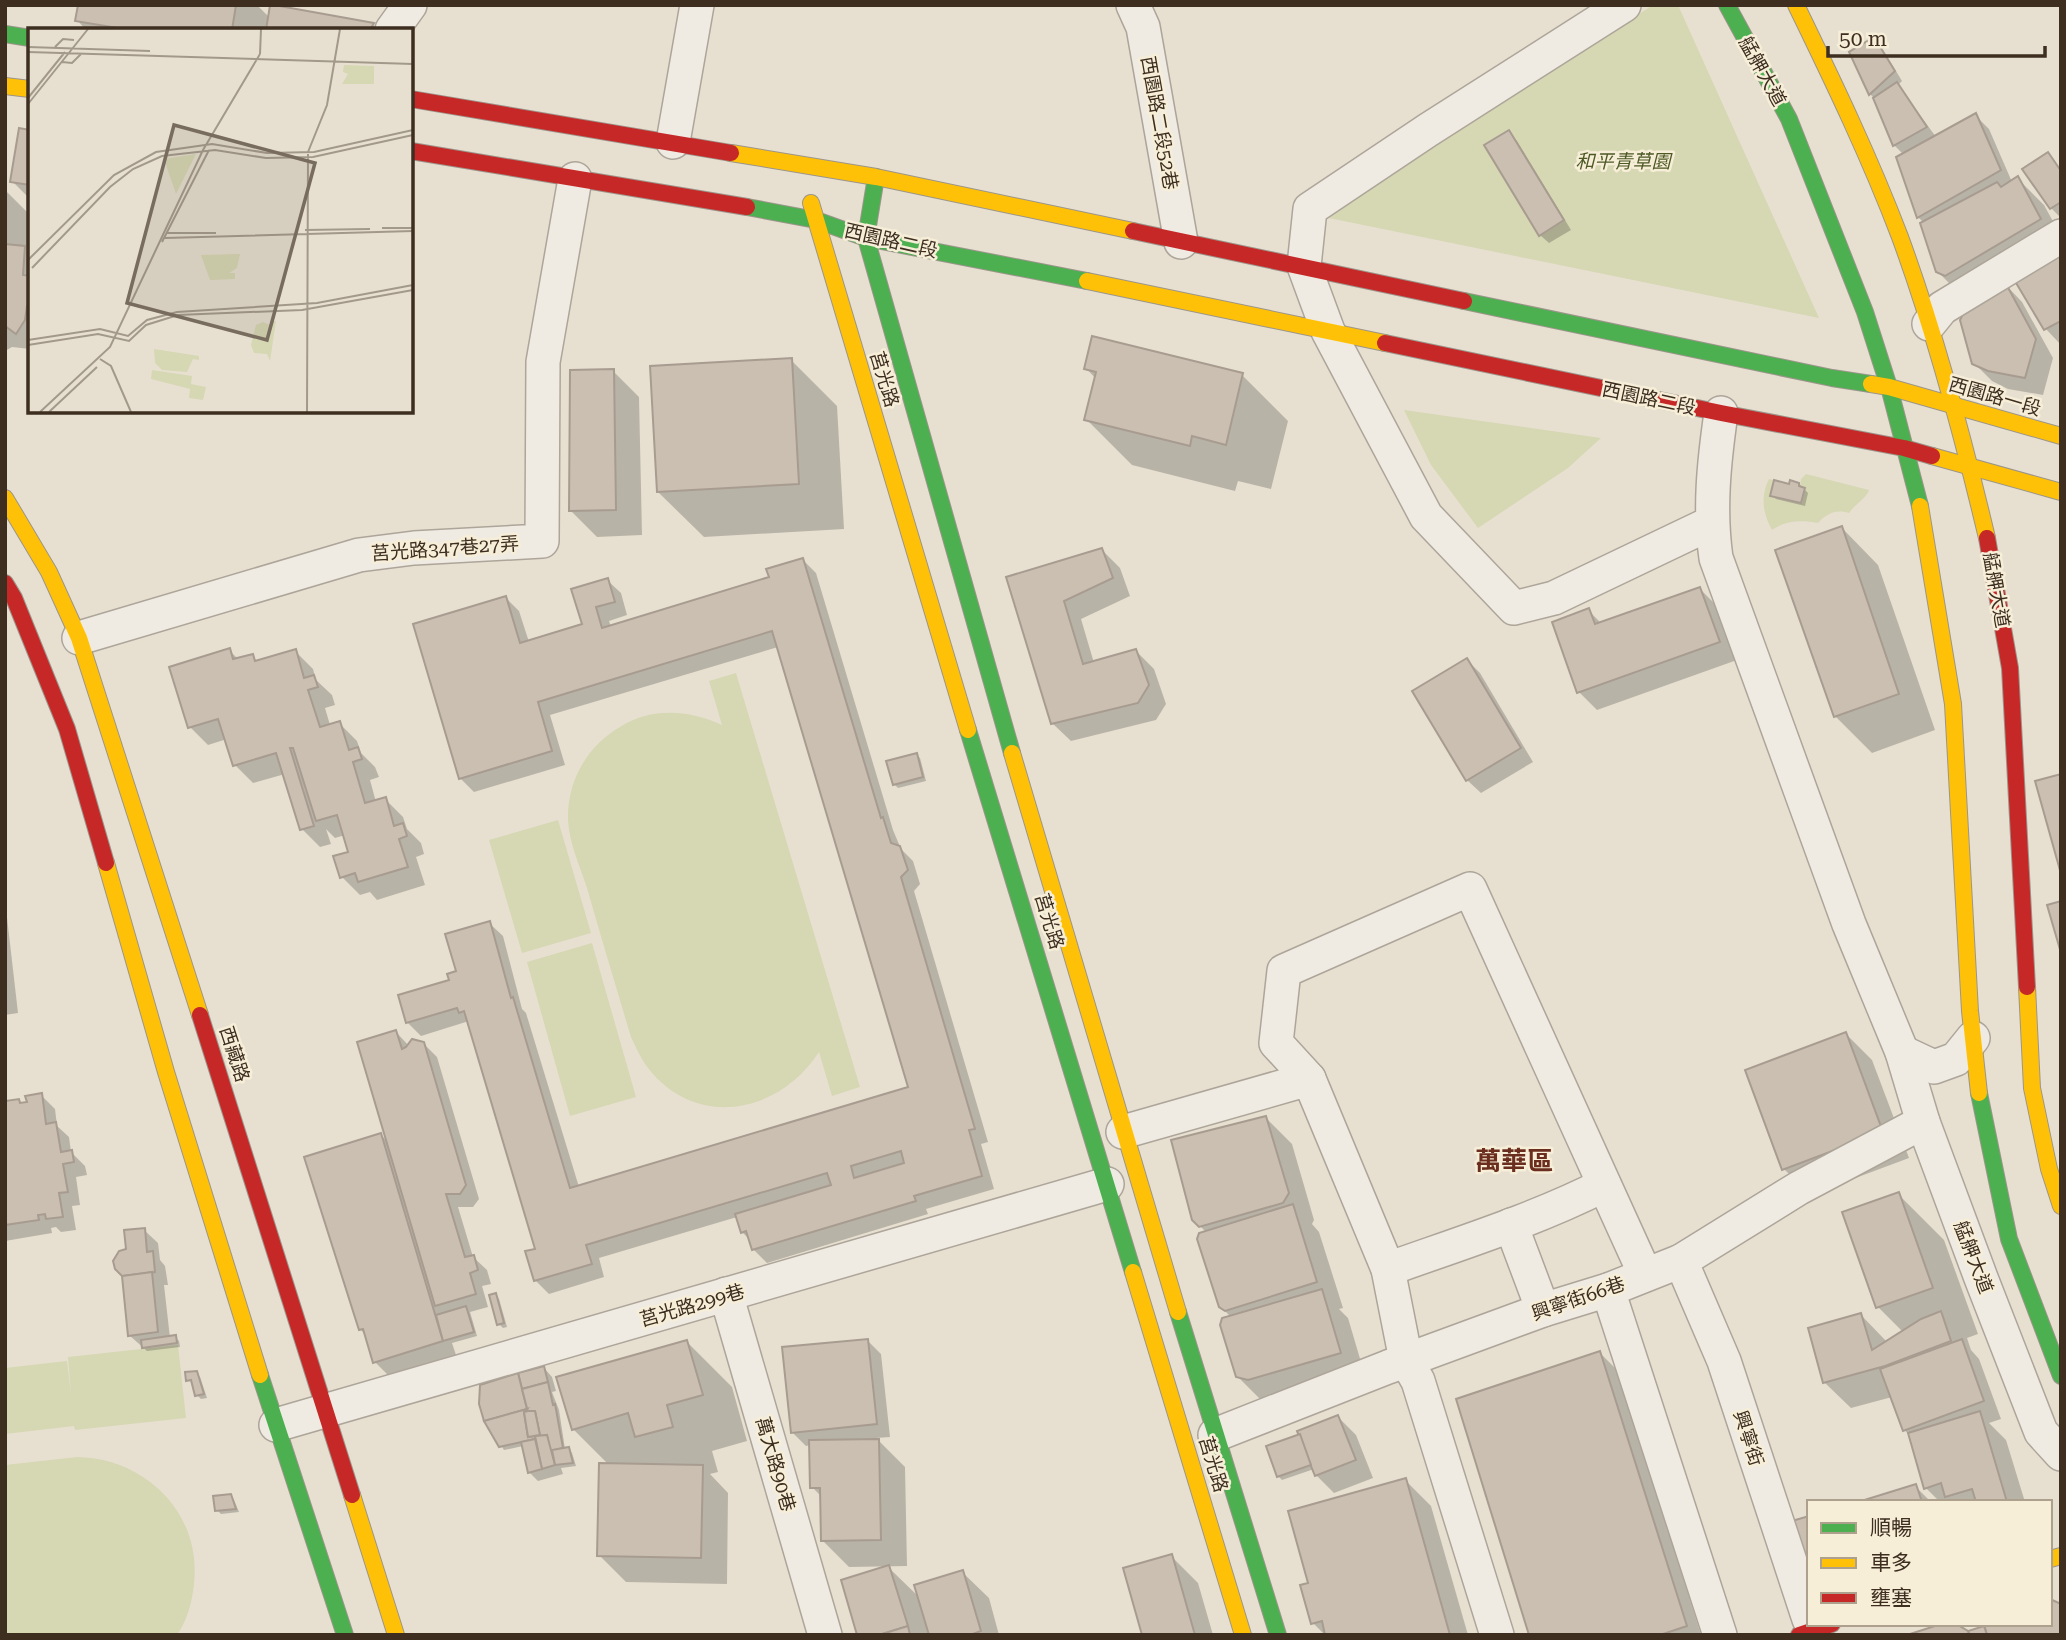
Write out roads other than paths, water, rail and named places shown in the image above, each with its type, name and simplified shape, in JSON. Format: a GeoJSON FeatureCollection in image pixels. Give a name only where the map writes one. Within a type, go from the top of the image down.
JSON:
{"type":"FeatureCollection","features":[{"type":"Feature","properties":{"kind":"main road","name":"艋舺大道"},"geometry":{"type":"LineString","coordinates":[[1727,5],[1789,119],[1865,312],[1889,387],[1927,537],[1953,704],[1973,1038],[1980,1100],[2008,1239],[2061,1376]]}},
{"type":"Feature","properties":{"kind":"main road","name":"艋舺大道"},"geometry":{"type":"LineString","coordinates":[[1796,5],[1851,119],[1900,237],[1930,324],[1990,548],[2010,668],[2027,1038],[2032,1088],[2049,1170],[2061,1206]]}},
{"type":"Feature","properties":{"kind":"main road"},"geometry":{"type":"LineString","coordinates":[[5,34],[28,38]]}},
{"type":"Feature","properties":{"kind":"main road"},"geometry":{"type":"LineString","coordinates":[[5,86],[28,89]]}},
{"type":"Feature","properties":{"kind":"main road"},"geometry":{"type":"LineString","coordinates":[[413,99],[876,177],[1832,378],[1889,387]]}},
{"type":"Feature","properties":{"kind":"main road","name":"西園路二段"},"geometry":{"type":"LineString","coordinates":[[413,151],[654,190],[816,220],[866,238],[1904,448],[1969,466]]}},
{"type":"Feature","properties":{"kind":"main road","name":"莒光路"},"geometry":{"type":"LineString","coordinates":[[804,165],[816,220],[904,518],[1244,1635]]}},
{"type":"Feature","properties":{"kind":"main road"},"geometry":{"type":"LineString","coordinates":[[866,238],[876,177]]}},
{"type":"Feature","properties":{"kind":"main road","name":"莒光路"},"geometry":{"type":"LineString","coordinates":[[866,238],[954,553],[1123,1132],[1278,1635]]}},
{"type":"Feature","properties":{"kind":"main road","name":"西園路一段"},"geometry":{"type":"LineString","coordinates":[[1889,387],[2061,436]]}},
{"type":"Feature","properties":{"kind":"main road"},"geometry":{"type":"LineString","coordinates":[[1969,466],[2061,492]]}},
{"type":"Feature","properties":{"kind":"main road","name":"西藏路"},"geometry":{"type":"LineString","coordinates":[[5,498],[49,572],[79,638],[135,806],[396,1635]]}},
{"type":"Feature","properties":{"kind":"main road"},"geometry":{"type":"LineString","coordinates":[[5,583],[14,598],[67,729],[166,1072],[276,1425],[345,1635]]}},
{"type":"Feature","properties":{"kind":"street"},"geometry":{"type":"LineString","coordinates":[[394,28],[410,5]]}},
{"type":"Feature","properties":{"kind":"street"},"geometry":{"type":"LineString","coordinates":[[673,142],[697,5]]}},
{"type":"Feature","properties":{"kind":"street","name":"西園路二段52巷"},"geometry":{"type":"LineString","coordinates":[[1133,5],[1143,27],[1181,242]]}},
{"type":"Feature","properties":{"kind":"street"},"geometry":{"type":"LineString","coordinates":[[1624,5],[1310,209],[1304,267],[1328,331],[1426,516],[1514,608],[1554,598],[1712,523]]}},
{"type":"Feature","properties":{"kind":"street","name":"莒光路347巷27弄"},"geometry":{"type":"LineString","coordinates":[[79,638],[359,555],[414,548],[542,541],[543,362],[575,179]]}},
{"type":"Feature","properties":{"kind":"street"},"geometry":{"type":"LineString","coordinates":[[1930,324],[1942,308],[2061,236]]}},
{"type":"Feature","properties":{"kind":"street","name":"艋舺大道"},"geometry":{"type":"LineString","coordinates":[[1721,413],[1715,455],[1712,523],[1716,558],[1845,912],[1902,1052],[1923,1122],[2041,1432],[2061,1454]]}},
{"type":"Feature","properties":{"kind":"street"},"geometry":{"type":"LineString","coordinates":[[1497,1635],[1418,1381],[1406,1360],[1388,1269],[1309,1079],[1276,1043],[1284,971],[1470,889],[1645,1274]]}},
{"type":"Feature","properties":{"kind":"street"},"geometry":{"type":"LineString","coordinates":[[1902,1052],[1934,1067],[1956,1059],[1973,1038]]}},
{"type":"Feature","properties":{"kind":"street"},"geometry":{"type":"LineString","coordinates":[[1123,1132],[1309,1079]]}},
{"type":"Feature","properties":{"kind":"street","name":"興寧街66巷"},"geometry":{"type":"LineString","coordinates":[[1215,1435],[1406,1360],[1543,1310],[1608,1290],[1681,1261],[1799,1188],[1923,1122]]}},
{"type":"Feature","properties":{"kind":"street","name":"莒光路299巷"},"geometry":{"type":"LineString","coordinates":[[276,1425],[1107,1184]]}},
{"type":"Feature","properties":{"kind":"street"},"geometry":{"type":"LineString","coordinates":[[1388,1269],[1511,1225],[1604,1185]]}},
{"type":"Feature","properties":{"kind":"street"},"geometry":{"type":"LineString","coordinates":[[1511,1225],[1543,1310]]}},
{"type":"Feature","properties":{"kind":"street","name":"興寧街"},"geometry":{"type":"LineString","coordinates":[[1681,1261],[1724,1361],[1807,1610]]}},
{"type":"Feature","properties":{"kind":"street"},"geometry":{"type":"LineString","coordinates":[[1608,1290],[1720,1635]]}},
{"type":"Feature","properties":{"kind":"street","name":"萬大路90巷"},"geometry":{"type":"LineString","coordinates":[[726,1294],[825,1635]]}},
{"type":"Feature","properties":{"kind":"district","name":"萬華區"},"geometry":{"type":"Point","coordinates":[1514,1161]}},
{"type":"Feature","properties":{"kind":"park label","name":"和平青草園"},"geometry":{"type":"Point","coordinates":[1623,161]}}]}
